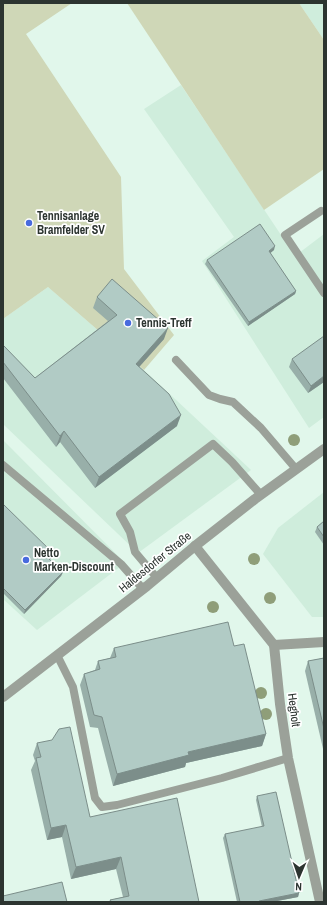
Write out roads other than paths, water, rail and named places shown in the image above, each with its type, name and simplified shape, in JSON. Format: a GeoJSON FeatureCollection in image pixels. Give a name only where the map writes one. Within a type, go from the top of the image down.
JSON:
{"type":"FeatureCollection","features":[{"type":"Feature","properties":{"kind":"street","name":"Haldesdorfer Straße"},"geometry":{"type":"LineString","coordinates":[[3,697],[143,590],[195,546],[261,495],[324,449]]}},
{"type":"Feature","properties":{"kind":"street"},"geometry":{"type":"LineString","coordinates":[[195,546],[274,645],[324,642]]}},
{"type":"Feature","properties":{"kind":"street","name":"Hegholt"},"geometry":{"type":"LineString","coordinates":[[274,645],[280,704],[288,758],[320,902]]}},
{"type":"Feature","properties":{"kind":"lane"},"geometry":{"type":"LineString","coordinates":[[321,211],[285,235],[324,293]]}},
{"type":"Feature","properties":{"kind":"lane"},"geometry":{"type":"LineString","coordinates":[[176,360],[209,395],[233,402],[261,428],[296,469]]}},
{"type":"Feature","properties":{"kind":"lane"},"geometry":{"type":"LineString","coordinates":[[157,578],[136,552],[130,532],[120,514],[213,444],[232,462],[261,495]]}},
{"type":"Feature","properties":{"kind":"lane"},"geometry":{"type":"LineString","coordinates":[[3,465],[121,564],[143,590]]}},
{"type":"Feature","properties":{"kind":"lane"},"geometry":{"type":"LineString","coordinates":[[57,655],[73,687],[95,798],[102,807],[117,805],[222,778],[288,758]]}},
{"type":"Feature","properties":{"kind":"place","name":"Tennisanlage Bramfelder SV"},"geometry":{"type":"Point","coordinates":[29,223]}},
{"type":"Feature","properties":{"kind":"place","name":"Tennis-Treff"},"geometry":{"type":"Point","coordinates":[128,323]}},
{"type":"Feature","properties":{"kind":"place","name":"Netto Marken-Discount"},"geometry":{"type":"Point","coordinates":[26,560]}}]}
